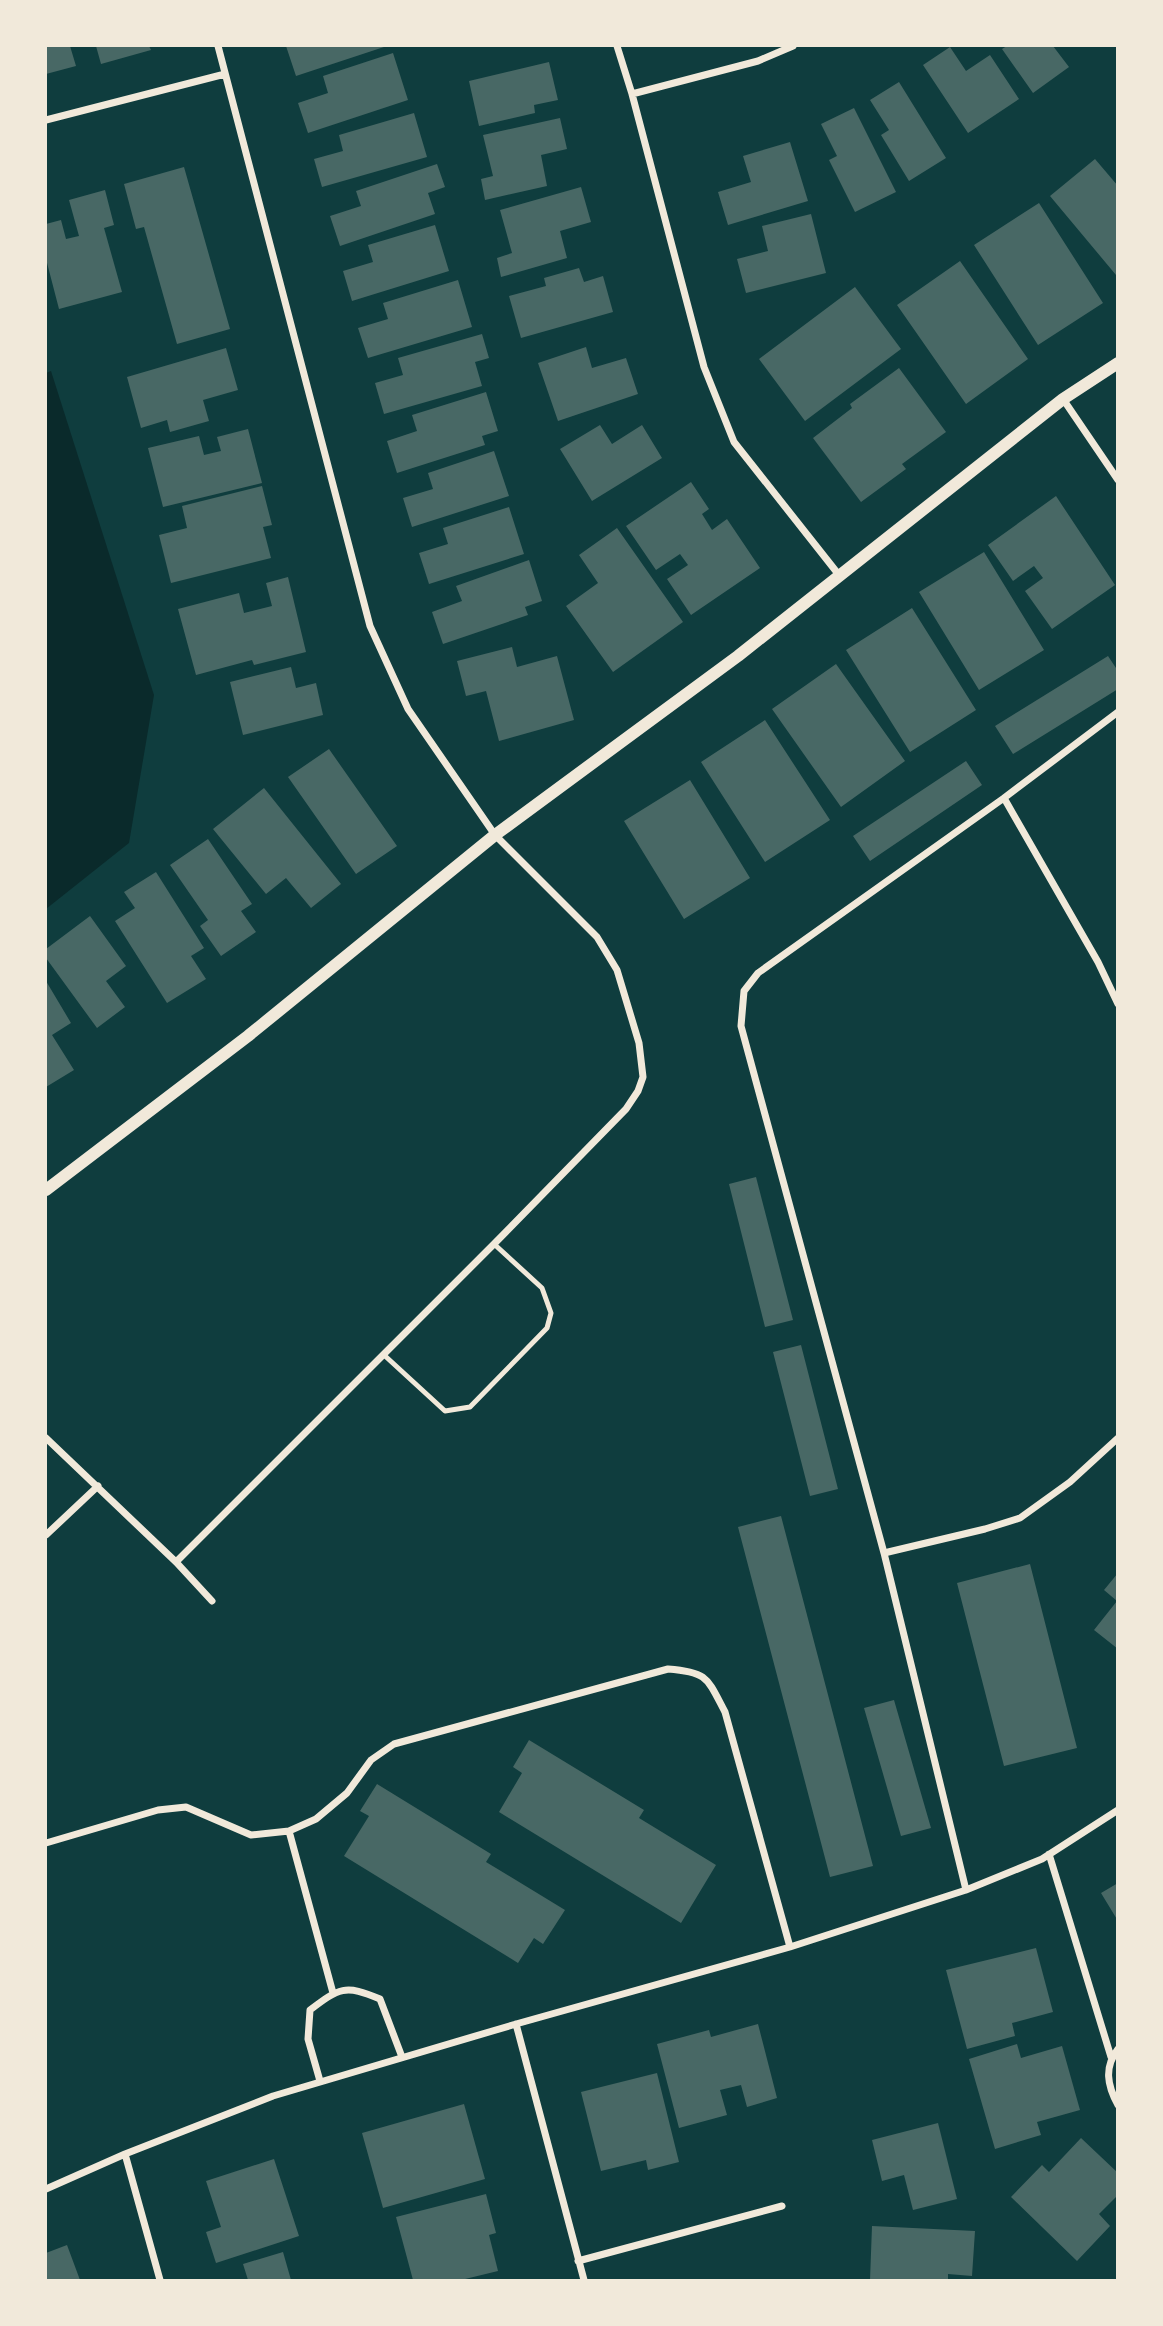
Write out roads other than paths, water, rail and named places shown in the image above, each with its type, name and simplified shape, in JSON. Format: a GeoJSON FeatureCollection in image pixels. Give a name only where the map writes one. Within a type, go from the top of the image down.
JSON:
{"type":"FeatureCollection","features":[{"type":"Feature","properties":{"kind":"street"},"geometry":{"type":"LineString","coordinates":[[176,1562],[626,1109],[638,1091],[643,1077],[639,1043],[617,970],[597,937],[495,835],[408,709],[370,626],[218,46]]}},
{"type":"Feature","properties":{"kind":"street"},"geometry":{"type":"LineString","coordinates":[[617,46],[704,367],[734,442],[839,575]]}},
{"type":"Feature","properties":{"kind":"street"},"geometry":{"type":"LineString","coordinates":[[632,94],[758,61],[793,46]]}},
{"type":"Feature","properties":{"kind":"street"},"geometry":{"type":"LineString","coordinates":[[46,120],[225,74]]}},
{"type":"Feature","properties":{"kind":"street"},"geometry":{"type":"LineString","coordinates":[[46,1190],[248,1036],[495,835],[737,656],[1063,399],[1118,363]]}},
{"type":"Feature","properties":{"kind":"street"},"geometry":{"type":"LineString","coordinates":[[1063,399],[1118,480]]}},
{"type":"Feature","properties":{"kind":"street"},"geometry":{"type":"LineString","coordinates":[[966,1890],[884,1553],[741,1026],[744,991],[758,973],[1004,798],[1118,712]]}},
{"type":"Feature","properties":{"kind":"street"},"geometry":{"type":"LineString","coordinates":[[1004,798],[1098,962],[1118,1004]]}},
{"type":"Feature","properties":{"kind":"street"},"geometry":{"type":"LineString","coordinates":[[46,1438],[176,1562],[212,1601]]}},
{"type":"Feature","properties":{"kind":"street"},"geometry":{"type":"LineString","coordinates":[[884,1553],[1020,1518],[1070,1482],[1118,1438]]}},
{"type":"Feature","properties":{"kind":"street"},"geometry":{"type":"LineString","coordinates":[[46,1535],[98,1486]]}},
{"type":"Feature","properties":{"kind":"street"},"geometry":{"type":"LineString","coordinates":[[46,1843],[158,1810],[186,1807],[251,1835],[289,1831],[316,1819],[347,1793],[371,1760],[394,1744],[668,1669],[694,1671],[709,1680],[725,1712],[790,1947]]}},
{"type":"Feature","properties":{"kind":"street"},"geometry":{"type":"LineString","coordinates":[[46,2189],[125,2154],[273,2096],[790,1947],[966,1890],[1049,1854],[1118,1810]]}},
{"type":"Feature","properties":{"kind":"street"},"geometry":{"type":"LineString","coordinates":[[289,1831],[333,1993]]}},
{"type":"Feature","properties":{"kind":"street"},"geometry":{"type":"LineString","coordinates":[[1049,1854],[1111,2057]]}},
{"type":"Feature","properties":{"kind":"street"},"geometry":{"type":"LineString","coordinates":[[320,2081],[308,2039],[310,2010],[333,1993],[356,1989],[380,2000],[402,2057]]}},
{"type":"Feature","properties":{"kind":"street"},"geometry":{"type":"LineString","coordinates":[[516,2024],[584,2280]]}},
{"type":"Feature","properties":{"kind":"street"},"geometry":{"type":"LineString","coordinates":[[1118,2049],[1111,2057],[1107,2073],[1118,2105]]}},
{"type":"Feature","properties":{"kind":"street"},"geometry":{"type":"LineString","coordinates":[[125,2154],[160,2280]]}},
{"type":"Feature","properties":{"kind":"street"},"geometry":{"type":"LineString","coordinates":[[578,2261],[782,2206]]}},
{"type":"Feature","properties":{"kind":"lane"},"geometry":{"type":"LineString","coordinates":[[384,1355],[445,1411],[470,1407],[480,1397],[547,1328],[551,1313],[542,1288],[494,1244]]}},
{"type":"Feature","properties":{"kind":"water"},"geometry":{"type":"Polygon","coordinates":[[[51,371],[154,695],[129,843],[46,909],[46,373],[51,371]]]}}]}
